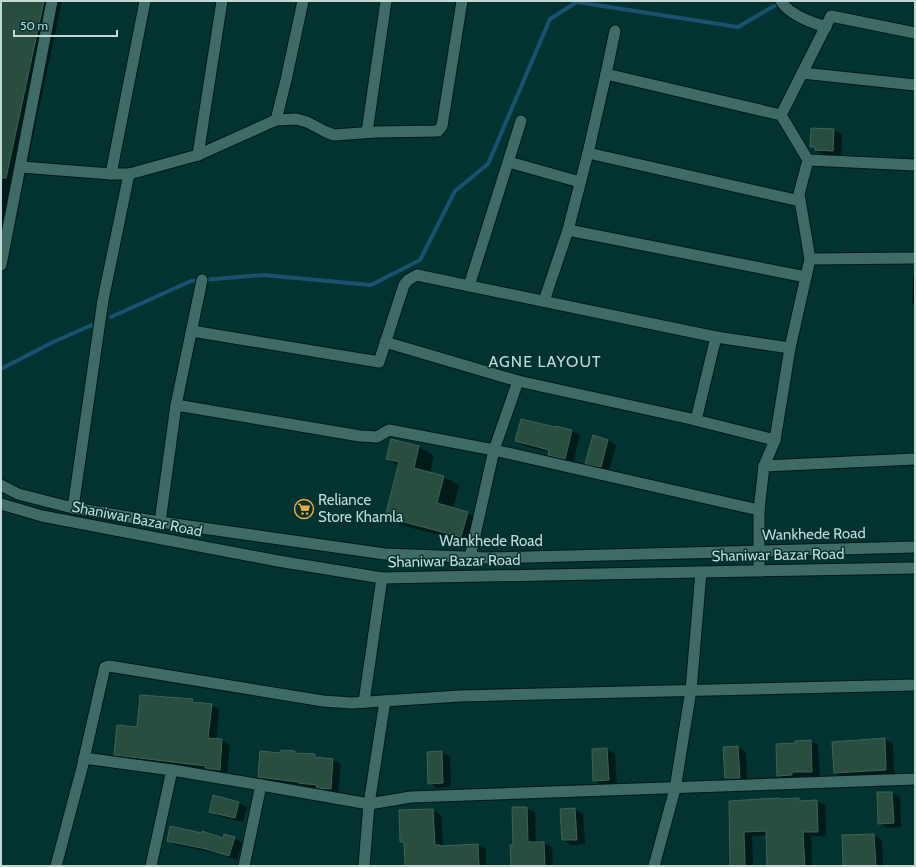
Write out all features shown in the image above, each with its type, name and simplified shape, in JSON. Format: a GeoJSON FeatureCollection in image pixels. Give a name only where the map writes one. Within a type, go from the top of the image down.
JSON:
{"type":"FeatureCollection","features":[{"type":"Feature","properties":{"kind":"street"},"geometry":{"type":"LineString","coordinates":[[1,265],[52,1]]}},
{"type":"Feature","properties":{"kind":"street"},"geometry":{"type":"LineString","coordinates":[[111,174],[144,1]]}},
{"type":"Feature","properties":{"kind":"street"},"geometry":{"type":"LineString","coordinates":[[198,155],[222,1]]}},
{"type":"Feature","properties":{"kind":"street"},"geometry":{"type":"LineString","coordinates":[[276,120],[303,1]]}},
{"type":"Feature","properties":{"kind":"street"},"geometry":{"type":"LineString","coordinates":[[367,132],[386,1]]}},
{"type":"Feature","properties":{"kind":"street"},"geometry":{"type":"LineString","coordinates":[[21,167],[129,174],[198,155],[276,120],[296,119],[307,122],[334,135],[367,132],[438,131],[442,126],[462,1]]}},
{"type":"Feature","properties":{"kind":"street"},"geometry":{"type":"LineString","coordinates":[[781,1],[784,6],[810,22],[826,27]]}},
{"type":"Feature","properties":{"kind":"street"},"geometry":{"type":"LineString","coordinates":[[781,115],[831,16],[915,33]]}},
{"type":"Feature","properties":{"kind":"street"},"geometry":{"type":"LineString","coordinates":[[544,302],[568,230],[588,153],[615,31]]}},
{"type":"Feature","properties":{"kind":"street"},"geometry":{"type":"LineString","coordinates":[[606,74],[781,115],[808,160],[799,194],[810,259],[790,348],[775,440],[764,466],[759,510],[758,571]]}},
{"type":"Feature","properties":{"kind":"street"},"geometry":{"type":"LineString","coordinates":[[802,74],[915,85]]}},
{"type":"Feature","properties":{"kind":"street"},"geometry":{"type":"LineString","coordinates":[[469,286],[521,121]]}},
{"type":"Feature","properties":{"kind":"street"},"geometry":{"type":"LineString","coordinates":[[588,153],[800,201]]}},
{"type":"Feature","properties":{"kind":"street"},"geometry":{"type":"LineString","coordinates":[[808,160],[915,164]]}},
{"type":"Feature","properties":{"kind":"street"},"geometry":{"type":"LineString","coordinates":[[509,162],[580,182]]}},
{"type":"Feature","properties":{"kind":"street"},"geometry":{"type":"LineString","coordinates":[[73,508],[103,300],[129,174]]}},
{"type":"Feature","properties":{"kind":"street"},"geometry":{"type":"LineString","coordinates":[[568,230],[806,277]]}},
{"type":"Feature","properties":{"kind":"street"},"geometry":{"type":"LineString","coordinates":[[810,259],[915,258]]}},
{"type":"Feature","properties":{"kind":"street"},"geometry":{"type":"LineString","coordinates":[[192,331],[378,362],[404,285],[408,280],[417,275],[716,337],[790,348]]}},
{"type":"Feature","properties":{"kind":"street"},"geometry":{"type":"LineString","coordinates":[[160,522],[176,406],[202,280]]}},
{"type":"Feature","properties":{"kind":"street"},"geometry":{"type":"LineString","coordinates":[[695,420],[716,337]]}},
{"type":"Feature","properties":{"kind":"street"},"geometry":{"type":"LineString","coordinates":[[385,342],[518,381],[695,420],[775,440]]}},
{"type":"Feature","properties":{"kind":"street"},"geometry":{"type":"LineString","coordinates":[[470,556],[494,450],[518,381]]}},
{"type":"Feature","properties":{"kind":"street"},"geometry":{"type":"LineString","coordinates":[[176,406],[360,436],[377,437],[389,430],[494,450],[759,510]]}},
{"type":"Feature","properties":{"kind":"street"},"geometry":{"type":"LineString","coordinates":[[764,466],[915,459]]}},
{"type":"Feature","properties":{"kind":"street","name":"Wankhede Road"},"geometry":{"type":"LineString","coordinates":[[1,485],[18,494],[73,508],[385,554],[470,556],[489,558],[915,547]]}},
{"type":"Feature","properties":{"kind":"street","name":"Shaniwar Bazar Road"},"geometry":{"type":"LineString","coordinates":[[1,504],[50,517],[278,561],[382,578],[915,568]]}},
{"type":"Feature","properties":{"kind":"street"},"geometry":{"type":"LineString","coordinates":[[654,866],[675,789],[692,690],[701,572]]}},
{"type":"Feature","properties":{"kind":"street"},"geometry":{"type":"LineString","coordinates":[[364,702],[382,578]]}},
{"type":"Feature","properties":{"kind":"street"},"geometry":{"type":"LineString","coordinates":[[56,866],[84,758],[105,667],[109,666],[323,701],[352,703],[460,696],[692,690],[915,687]]}},
{"type":"Feature","properties":{"kind":"street"},"geometry":{"type":"LineString","coordinates":[[364,866],[369,804],[385,701]]}},
{"type":"Feature","properties":{"kind":"street"},"geometry":{"type":"LineString","coordinates":[[84,758],[172,770],[369,804],[410,797],[675,789],[915,779]]}},
{"type":"Feature","properties":{"kind":"street"},"geometry":{"type":"LineString","coordinates":[[151,866],[172,770]]}},
{"type":"Feature","properties":{"kind":"street"},"geometry":{"type":"LineString","coordinates":[[244,866],[261,785]]}},
{"type":"Feature","properties":{"kind":"building"},"geometry":{"type":"Polygon","coordinates":[[[1,1],[44,1],[6,178],[1,178],[1,1]]]}},
{"type":"Feature","properties":{"kind":"building"},"geometry":{"type":"Polygon","coordinates":[[[811,128],[834,129],[833,151],[815,150],[815,147],[810,147],[811,128]]]}},
{"type":"Feature","properties":{"kind":"building"},"geometry":{"type":"Polygon","coordinates":[[[521,419],[572,430],[565,459],[548,455],[549,450],[515,441],[521,419]]]}},
{"type":"Feature","properties":{"kind":"building"},"geometry":{"type":"Polygon","coordinates":[[[593,435],[608,440],[601,467],[585,464],[593,435]]]}},
{"type":"Feature","properties":{"kind":"building"},"geometry":{"type":"Polygon","coordinates":[[[391,439],[419,446],[414,468],[444,476],[437,503],[468,512],[461,537],[385,517],[399,462],[386,459],[391,439]]]}},
{"type":"Feature","properties":{"kind":"building"},"geometry":{"type":"Polygon","coordinates":[[[140,695],[193,699],[192,702],[212,704],[208,738],[222,739],[220,770],[205,768],[206,766],[114,755],[117,725],[137,727],[140,695]]]}},
{"type":"Feature","properties":{"kind":"building"},"geometry":{"type":"Polygon","coordinates":[[[885,738],[886,770],[834,773],[832,742],[885,738]]]}},
{"type":"Feature","properties":{"kind":"building"},"geometry":{"type":"Polygon","coordinates":[[[811,740],[812,772],[792,772],[792,775],[777,776],[776,744],[796,743],[795,741],[811,740]]]}},
{"type":"Feature","properties":{"kind":"building"},"geometry":{"type":"Polygon","coordinates":[[[738,746],[740,778],[725,778],[723,747],[738,746]]]}},
{"type":"Feature","properties":{"kind":"building"},"geometry":{"type":"Polygon","coordinates":[[[607,748],[609,780],[593,781],[592,749],[607,748]]]}},
{"type":"Feature","properties":{"kind":"building"},"geometry":{"type":"Polygon","coordinates":[[[281,750],[295,751],[295,753],[315,754],[315,757],[333,759],[331,789],[316,788],[317,785],[258,777],[260,751],[281,753],[281,750]]]}},
{"type":"Feature","properties":{"kind":"building"},"geometry":{"type":"Polygon","coordinates":[[[442,751],[443,783],[428,784],[427,752],[442,751]]]}},
{"type":"Feature","properties":{"kind":"building"},"geometry":{"type":"Polygon","coordinates":[[[877,792],[892,792],[894,823],[878,824],[877,792]]]}},
{"type":"Feature","properties":{"kind":"building"},"geometry":{"type":"Polygon","coordinates":[[[213,795],[239,802],[235,818],[209,812],[213,795]]]}},
{"type":"Feature","properties":{"kind":"building"},"geometry":{"type":"Polygon","coordinates":[[[799,798],[799,801],[817,800],[818,832],[803,832],[805,866],[767,866],[766,831],[744,832],[745,866],[730,866],[729,801],[799,798]]]}},
{"type":"Feature","properties":{"kind":"building"},"geometry":{"type":"Polygon","coordinates":[[[512,807],[527,807],[528,842],[544,842],[545,866],[511,866],[510,845],[513,845],[512,807]]]}},
{"type":"Feature","properties":{"kind":"building"},"geometry":{"type":"Polygon","coordinates":[[[575,808],[577,840],[562,840],[560,809],[575,808]]]}},
{"type":"Feature","properties":{"kind":"building"},"geometry":{"type":"Polygon","coordinates":[[[433,809],[435,845],[478,844],[479,866],[405,866],[404,842],[400,842],[399,810],[433,809]]]}},
{"type":"Feature","properties":{"kind":"building"},"geometry":{"type":"Polygon","coordinates":[[[170,826],[202,833],[202,831],[223,838],[224,834],[235,837],[229,856],[206,849],[167,841],[170,826]]]}},
{"type":"Feature","properties":{"kind":"building"},"geometry":{"type":"Polygon","coordinates":[[[874,834],[876,866],[843,866],[842,835],[874,834]]]}},
{"type":"Feature","properties":{"kind":"waterway"},"geometry":{"type":"LineString","coordinates":[[111,317],[191,281],[263,275],[371,285],[420,260],[455,191],[488,164],[550,19],[577,2],[738,27],[781,2]]}},
{"type":"Feature","properties":{"kind":"waterway"},"geometry":{"type":"LineString","coordinates":[[1,369],[53,342],[92,325]]}},
{"type":"Feature","properties":{"kind":"place","name":"Reliance Store Khamla"},"geometry":{"type":"Point","coordinates":[304,509]}},
{"type":"Feature","properties":{"kind":"district","name":"AGNE LAYOUT"},"geometry":{"type":"Point","coordinates":[545,361]}}]}
